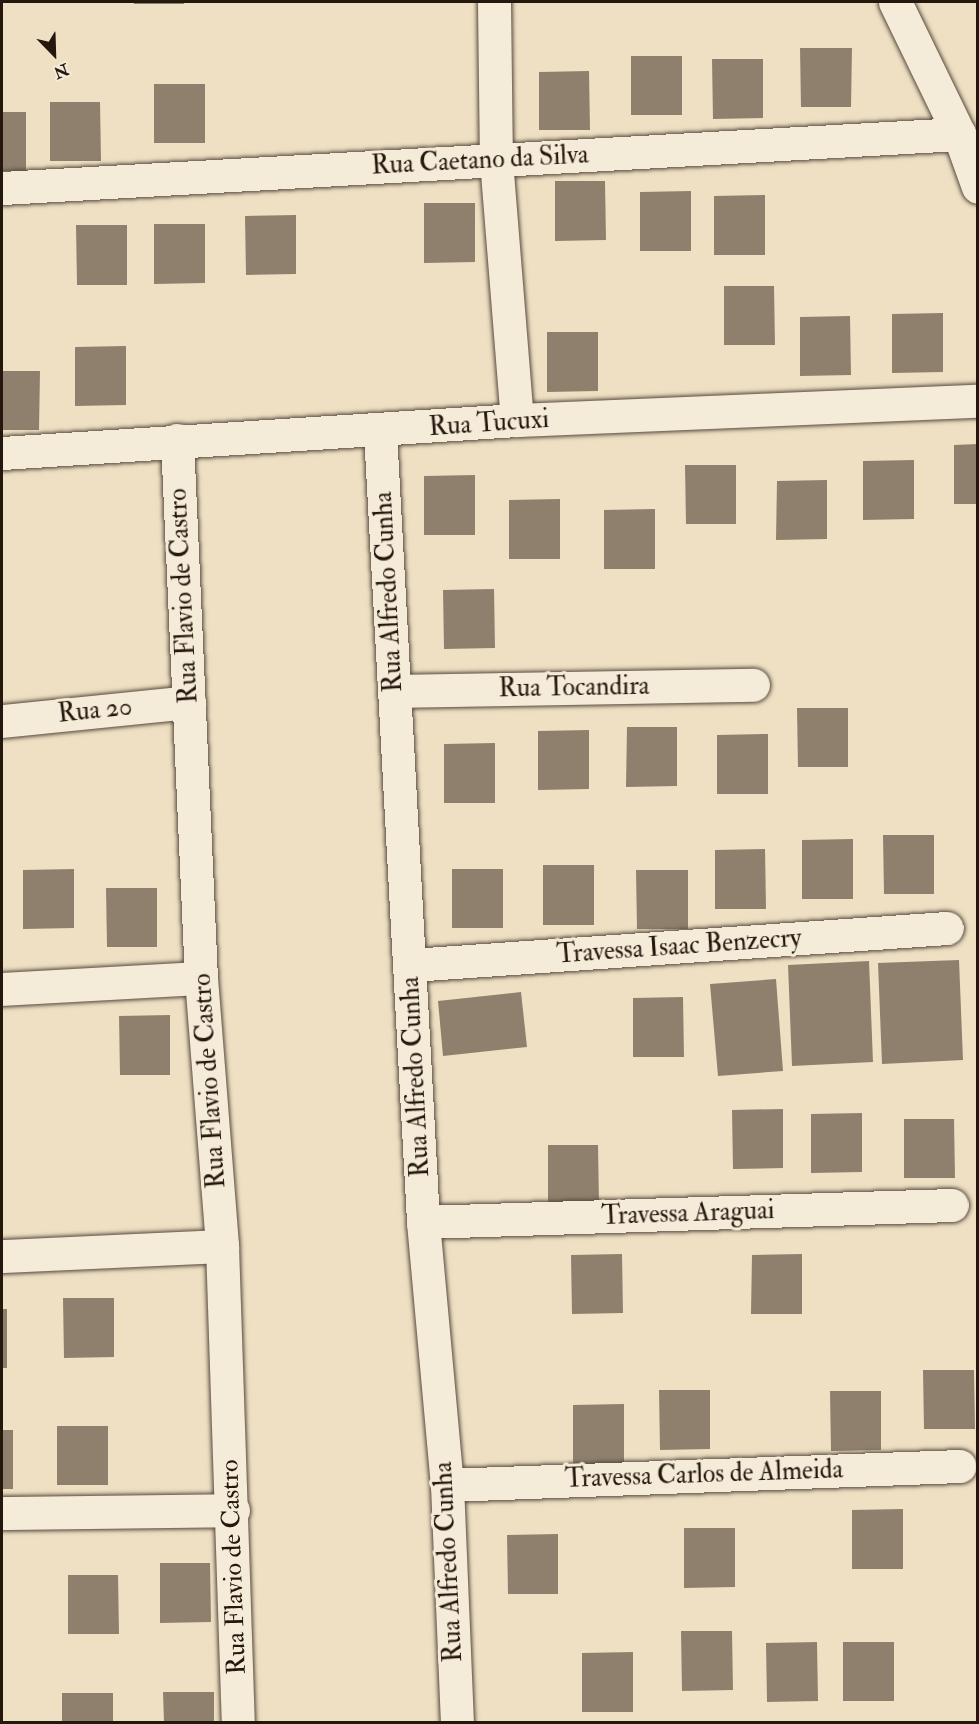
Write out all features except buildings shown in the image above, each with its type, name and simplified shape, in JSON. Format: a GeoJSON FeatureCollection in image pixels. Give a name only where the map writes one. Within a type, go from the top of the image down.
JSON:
{"type":"FeatureCollection","features":[{"type":"Feature","properties":{"kind":"street"},"geometry":{"type":"LineString","coordinates":[[494,2],[496,160],[516,420]]}},
{"type":"Feature","properties":{"kind":"street"},"geometry":{"type":"LineString","coordinates":[[895,2],[959,134],[978,187]]}},
{"type":"Feature","properties":{"kind":"street","name":"Rua Caetano da Silva"},"geometry":{"type":"LineString","coordinates":[[2,188],[959,134]]}},
{"type":"Feature","properties":{"kind":"street","name":"Rua Tucuxi"},"geometry":{"type":"LineString","coordinates":[[2,453],[177,440],[380,432],[516,420],[978,401]]}},
{"type":"Feature","properties":{"kind":"street","name":"Rua Alfredo Cunha"},"geometry":{"type":"LineString","coordinates":[[380,432],[411,965],[423,1222],[447,1485],[457,1722]]}},
{"type":"Feature","properties":{"kind":"street","name":"Rua Flavio de Castro"},"geometry":{"type":"LineString","coordinates":[[177,440],[201,978],[222,1246],[233,1510],[238,1722]]}},
{"type":"Feature","properties":{"kind":"street","name":"Rua Tocandira"},"geometry":{"type":"LineString","coordinates":[[394,691],[753,685]]}},
{"type":"Feature","properties":{"kind":"street","name":"Rua 20"},"geometry":{"type":"LineString","coordinates":[[2,721],[189,702]]}},
{"type":"Feature","properties":{"kind":"street","name":"Travessa Isaac Benzecry"},"geometry":{"type":"LineString","coordinates":[[411,965],[947,928]]}},
{"type":"Feature","properties":{"kind":"street"},"geometry":{"type":"LineString","coordinates":[[2,989],[201,978]]}},
{"type":"Feature","properties":{"kind":"street","name":"Travessa Araguai"},"geometry":{"type":"LineString","coordinates":[[423,1222],[952,1205]]}},
{"type":"Feature","properties":{"kind":"street"},"geometry":{"type":"LineString","coordinates":[[2,1256],[222,1246]]}},
{"type":"Feature","properties":{"kind":"street","name":"Travessa Carlos de Almeida"},"geometry":{"type":"LineString","coordinates":[[447,1485],[960,1466]]}},
{"type":"Feature","properties":{"kind":"street"},"geometry":{"type":"LineString","coordinates":[[2,1513],[233,1510]]}}]}
